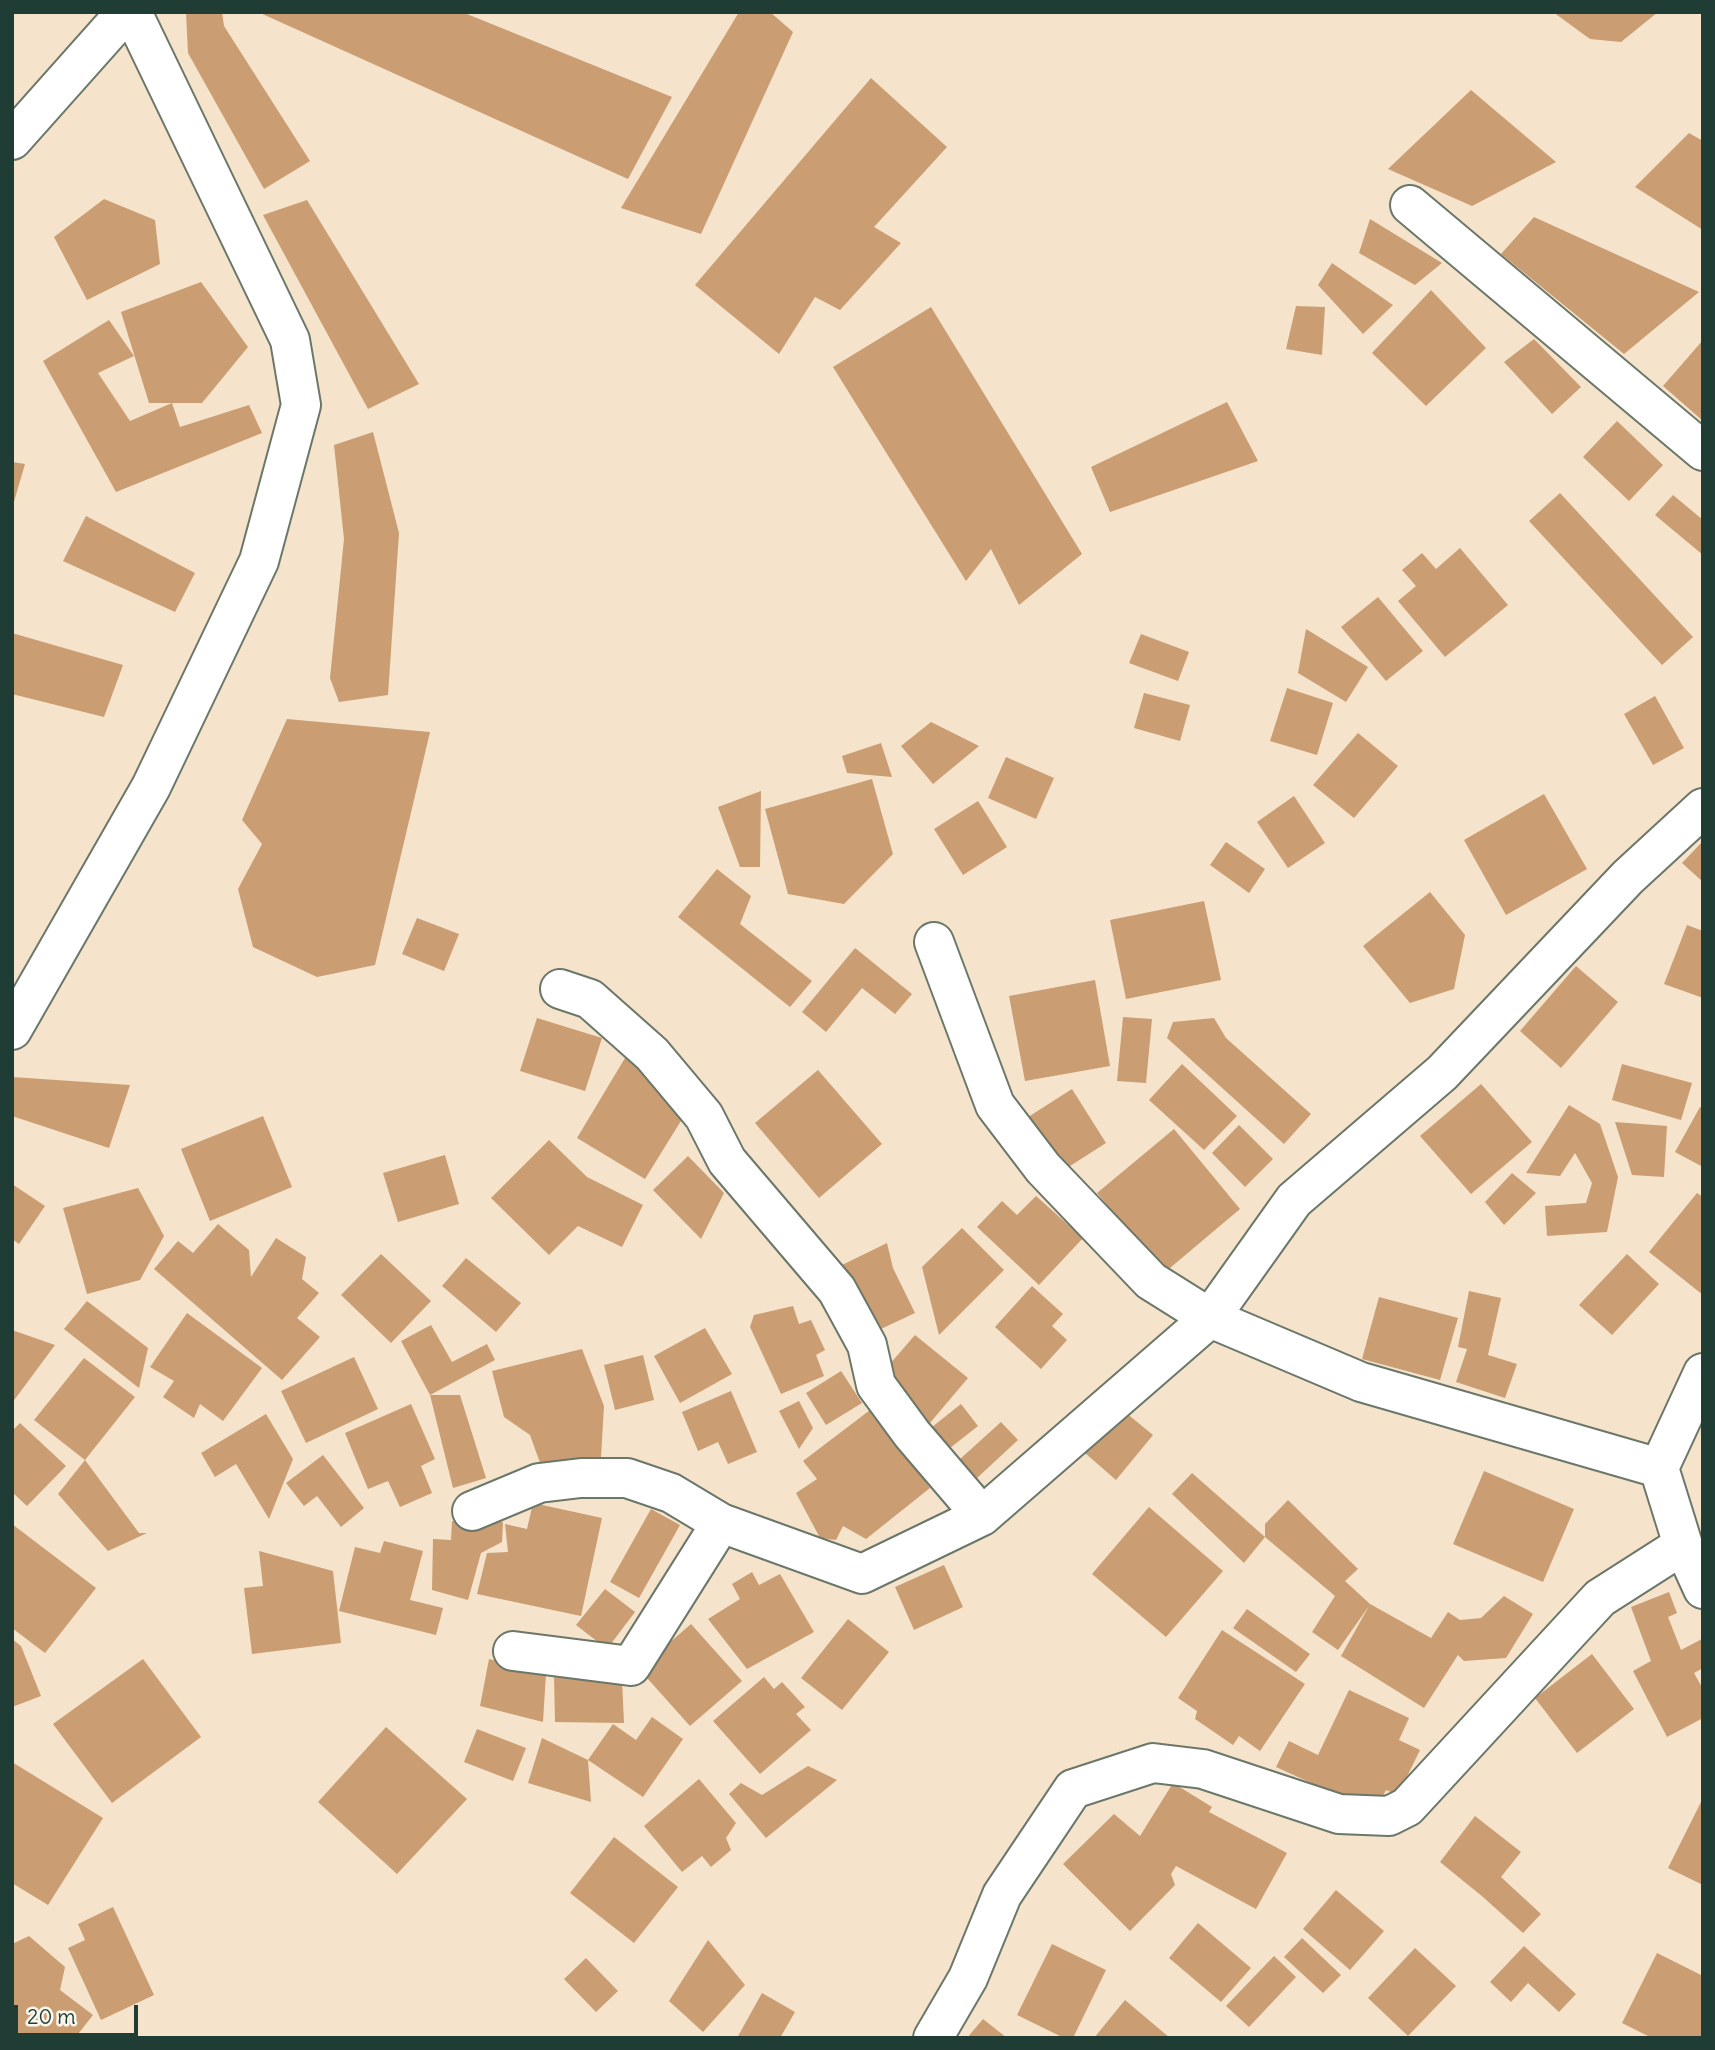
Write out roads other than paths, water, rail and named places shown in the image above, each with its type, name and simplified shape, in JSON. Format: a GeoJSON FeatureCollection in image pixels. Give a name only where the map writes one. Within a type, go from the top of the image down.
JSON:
{"type":"FeatureCollection","features":[{"type":"Feature","properties":{"kind":"street"},"geometry":{"type":"LineString","coordinates":[[12,140],[126,12]]}},
{"type":"Feature","properties":{"kind":"street"},"geometry":{"type":"LineString","coordinates":[[12,1030],[150,787],[259,561],[301,405],[290,340],[132,12]]}},
{"type":"Feature","properties":{"kind":"street"},"geometry":{"type":"LineString","coordinates":[[1410,205],[1703,451]]}},
{"type":"Feature","properties":{"kind":"street"},"geometry":{"type":"LineString","coordinates":[[472,1511],[539,1483],[581,1478],[627,1478],[671,1493],[721,1523],[862,1574],[982,1516],[1210,1318],[1294,1200],[1442,1073],[1628,877],[1703,808]]}},
{"type":"Feature","properties":{"kind":"street"},"geometry":{"type":"LineString","coordinates":[[934,942],[995,1105],[1043,1168],[1151,1281],[1210,1318],[1361,1382],[1659,1468]]}},
{"type":"Feature","properties":{"kind":"street"},"geometry":{"type":"LineString","coordinates":[[560,989],[590,999],[652,1054],[704,1116],[727,1161],[837,1290],[867,1345],[876,1385],[912,1434],[982,1516]]}},
{"type":"Feature","properties":{"kind":"street"},"geometry":{"type":"LineString","coordinates":[[1703,1373],[1659,1468],[1683,1545],[1703,1589]]}},
{"type":"Feature","properties":{"kind":"street"},"geometry":{"type":"LineString","coordinates":[[513,1651],[631,1666],[721,1523]]}},
{"type":"Feature","properties":{"kind":"street"},"geometry":{"type":"LineString","coordinates":[[933,2038],[968,1978],[1002,1895],[1073,1789],[1153,1763],[1203,1769],[1339,1814],[1389,1816],[1407,1807],[1600,1598],[1683,1545]]}}]}
